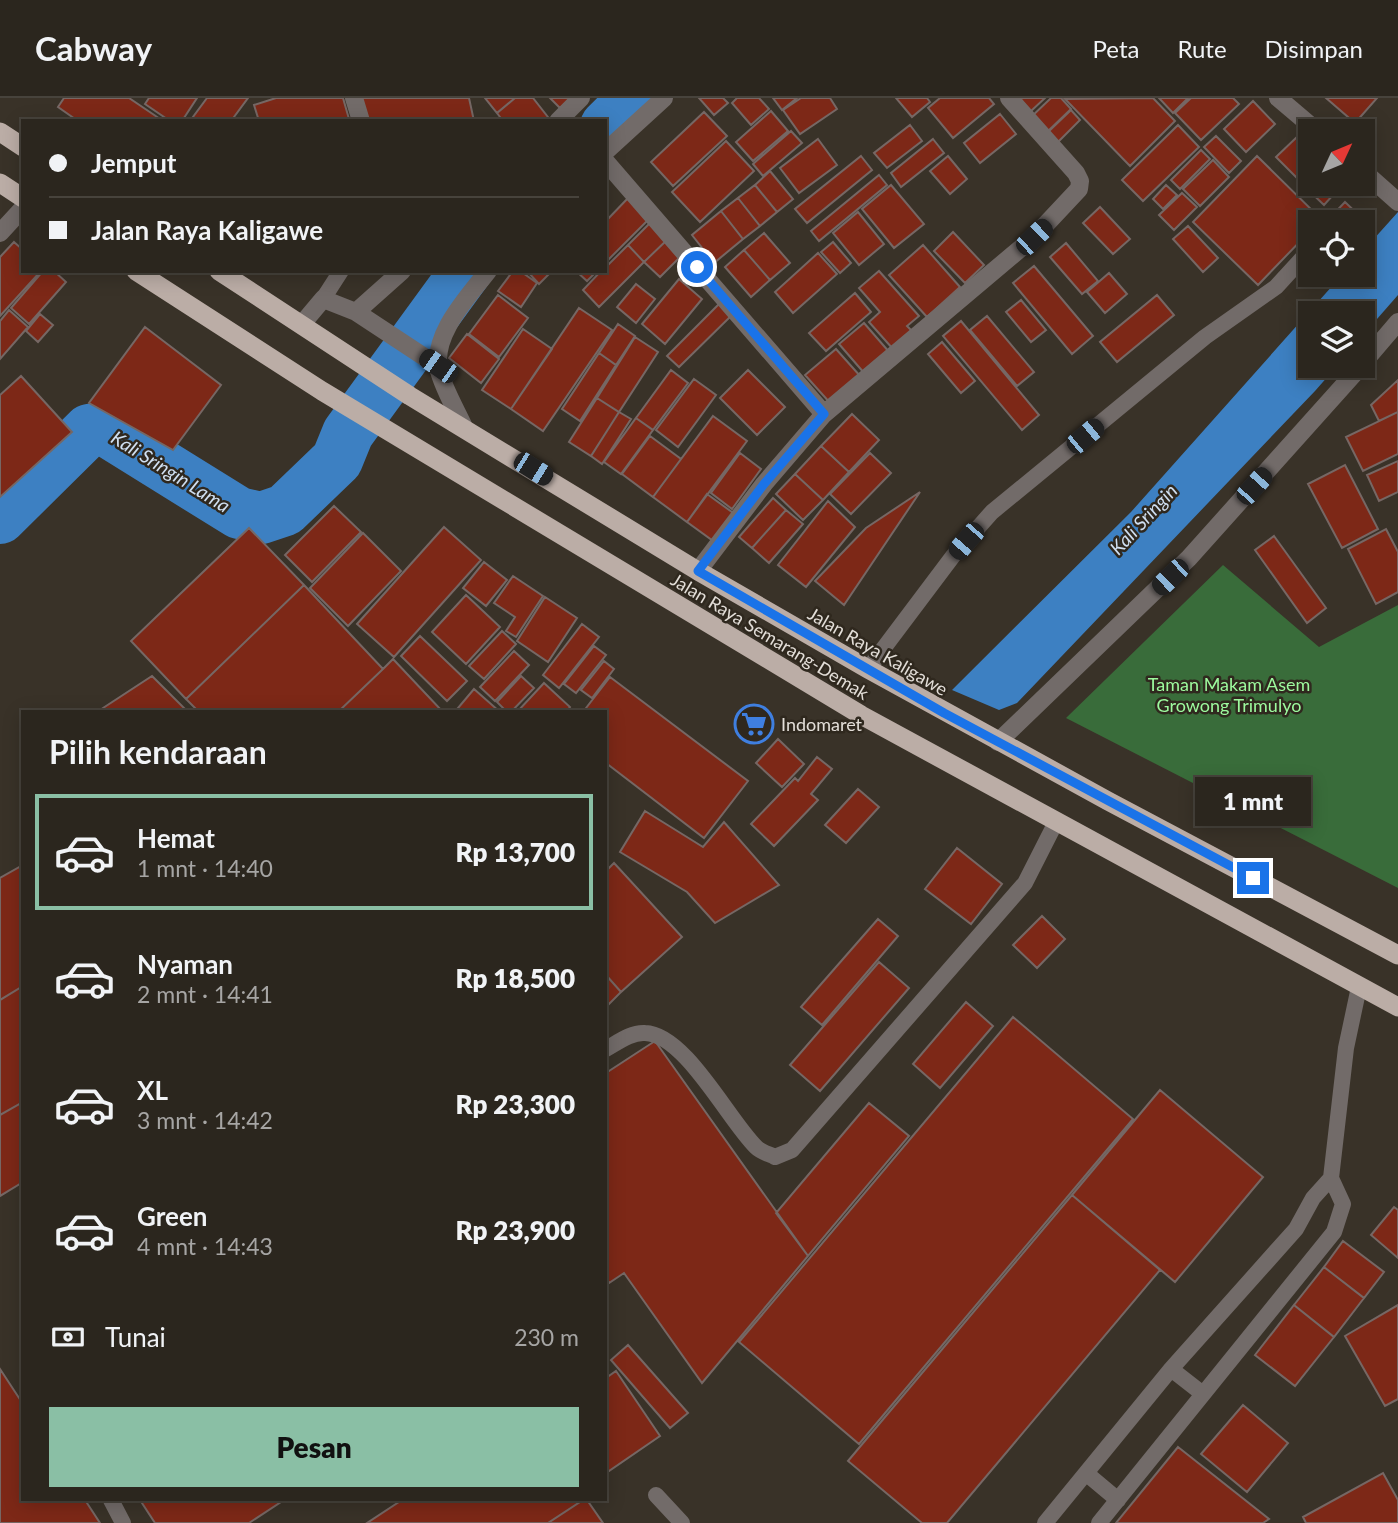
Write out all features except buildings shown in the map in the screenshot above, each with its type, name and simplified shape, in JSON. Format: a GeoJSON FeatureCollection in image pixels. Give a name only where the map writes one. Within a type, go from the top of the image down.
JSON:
{"type":"FeatureCollection","features":[{"type":"Feature","properties":{"kind":"highway"},"geometry":{"type":"LineString","coordinates":[[0,132],[21,146]]}},
{"type":"Feature","properties":{"kind":"highway"},"geometry":{"type":"LineString","coordinates":[[2,187],[21,197]]}},
{"type":"Feature","properties":{"kind":"highway","name":"Jalan Raya Semarang-Demak"},"geometry":{"type":"LineString","coordinates":[[139,273],[322,391],[861,715],[1398,1007]]}},
{"type":"Feature","properties":{"kind":"highway","name":"Jalan Raya Kaligawe"},"geometry":{"type":"LineString","coordinates":[[232,275],[410,396],[463,425],[698,571],[867,669],[1005,736],[1398,955]]}},
{"type":"Feature","properties":{"kind":"street"},"geometry":{"type":"LineString","coordinates":[[354,98],[360,119]]}},
{"type":"Feature","properties":{"kind":"street"},"geometry":{"type":"LineString","coordinates":[[563,119],[581,98]]}},
{"type":"Feature","properties":{"kind":"street"},"geometry":{"type":"LineString","coordinates":[[607,150],[664,98]]}},
{"type":"Feature","properties":{"kind":"street"},"geometry":{"type":"LineString","coordinates":[[698,571],[764,484],[824,414],[1034,237],[1079,189],[1080,181],[1076,173],[1009,98]]}},
{"type":"Feature","properties":{"kind":"street"},"geometry":{"type":"LineString","coordinates":[[1278,98],[1303,119]]}},
{"type":"Feature","properties":{"kind":"street"},"geometry":{"type":"LineString","coordinates":[[607,163],[824,414]]}},
{"type":"Feature","properties":{"kind":"street"},"geometry":{"type":"LineString","coordinates":[[1376,181],[1396,196]]}},
{"type":"Feature","properties":{"kind":"street"},"geometry":{"type":"LineString","coordinates":[[0,233],[21,210]]}},
{"type":"Feature","properties":{"kind":"street"},"geometry":{"type":"LineString","coordinates":[[356,312],[400,273]]}},
{"type":"Feature","properties":{"kind":"street"},"geometry":{"type":"LineString","coordinates":[[463,425],[438,366],[442,339],[487,273]]}},
{"type":"Feature","properties":{"kind":"street"},"geometry":{"type":"LineString","coordinates":[[302,324],[323,299],[356,312],[438,366]]}},
{"type":"Feature","properties":{"kind":"street"},"geometry":{"type":"LineString","coordinates":[[1375,350],[1397,326]]}},
{"type":"Feature","properties":{"kind":"street"},"geometry":{"type":"LineString","coordinates":[[1005,736],[1189,558],[1350,378]]}},
{"type":"Feature","properties":{"kind":"lane"},"geometry":{"type":"LineString","coordinates":[[867,669],[953,556],[992,512],[1205,337],[1276,286],[1298,263]]}},
{"type":"Feature","properties":{"kind":"lane"},"geometry":{"type":"LineString","coordinates":[[323,299],[340,273]]}},
{"type":"Feature","properties":{"kind":"lane"},"geometry":{"type":"LineString","coordinates":[[607,1048],[631,1036],[646,1033],[664,1038],[689,1062],[758,1149],[775,1157],[792,1150],[987,929],[1032,872],[1056,822]]}},
{"type":"Feature","properties":{"kind":"lane"},"geometry":{"type":"LineString","coordinates":[[1098,1523],[1334,1232],[1343,1204],[1331,1178],[1346,1048],[1359,987]]}},
{"type":"Feature","properties":{"kind":"lane"},"geometry":{"type":"LineString","coordinates":[[1045,1523],[1087,1475],[1171,1369],[1296,1229],[1313,1198],[1331,1178]]}},
{"type":"Feature","properties":{"kind":"lane"},"geometry":{"type":"LineString","coordinates":[[1171,1369],[1203,1394]]}},
{"type":"Feature","properties":{"kind":"lane"},"geometry":{"type":"LineString","coordinates":[[1087,1475],[1118,1500]]}},
{"type":"Feature","properties":{"kind":"lane"},"geometry":{"type":"LineString","coordinates":[[656,1495],[682,1523]]}},
{"type":"Feature","properties":{"kind":"lane"},"geometry":{"type":"LineString","coordinates":[[112,1501],[123,1523]]}},
{"type":"Feature","properties":{"kind":"green space","name":"Taman Makam Asem Growong Trimulyo"},"geometry":{"type":"Polygon","coordinates":[[[1223,565],[1319,647],[1398,605],[1398,888],[1066,718],[1223,565]]]}},
{"type":"Feature","properties":{"kind":"water"},"geometry":{"type":"Polygon","coordinates":[[[1398,212],[1398,295],[1375,321],[1375,301],[1319,301],[1331,287],[1375,287],[1375,238],[1398,212]]]}},
{"type":"Feature","properties":{"kind":"water","name":"Kali Sringin"},"geometry":{"type":"Polygon","coordinates":[[[1298,324],[1298,378],[1326,378],[1315,391],[1017,703],[999,710],[952,690],[1131,512],[1298,324]]]}},
{"type":"Feature","properties":{"kind":"waterway","name":"Kali Sringin Lama"},"geometry":{"type":"LineString","coordinates":[[607,125],[634,98]]}},
{"type":"Feature","properties":{"kind":"waterway","name":"Kali Sringin Lama"},"geometry":{"type":"LineString","coordinates":[[0,518],[89,430],[102,428],[239,513],[261,518],[285,510],[337,460],[348,433],[465,273]]}},
{"type":"Feature","properties":{"kind":"place","name":"Indomaret"},"geometry":{"type":"Point","coordinates":[754,724]}},
{"type":"Feature","properties":{"kind":"route"},"geometry":{"type":"LineString","coordinates":[[697,267],[824,414],[764,484],[698,571],[944,713],[1253,878]]}}]}
